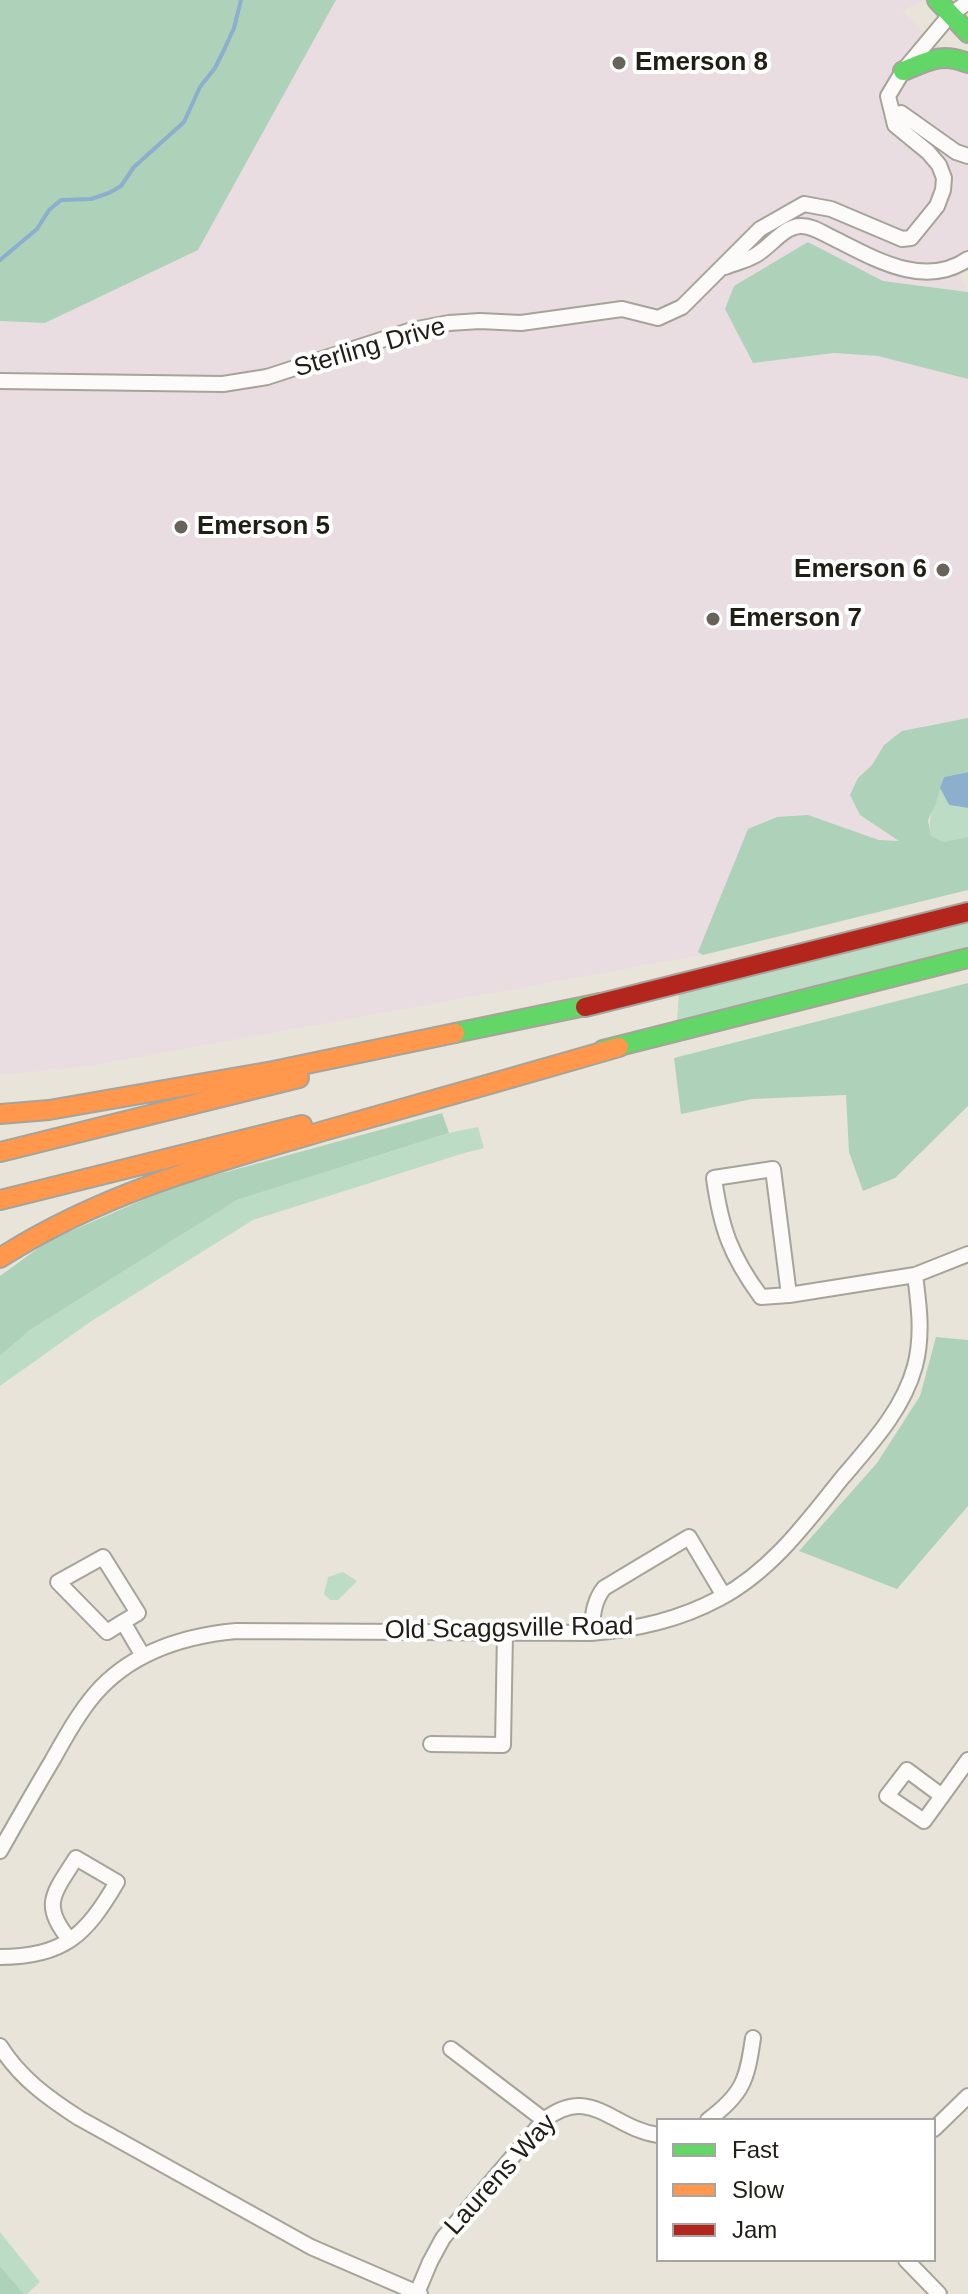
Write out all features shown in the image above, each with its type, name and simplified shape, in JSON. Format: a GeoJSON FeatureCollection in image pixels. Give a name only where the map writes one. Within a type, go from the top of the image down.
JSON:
{"type":"FeatureCollection","features":[{"type":"Feature","properties":{"kind":"main road"},"geometry":{"type":"LineString","coordinates":[[937,0],[968,33]]}},
{"type":"Feature","properties":{"kind":"main road"},"geometry":{"type":"LineString","coordinates":[[903,71],[942,55],[968,63]]}},
{"type":"Feature","properties":{"kind":"main road"},"geometry":{"type":"LineString","coordinates":[[0,1152],[876,935],[968,909]]}},
{"type":"Feature","properties":{"kind":"main road"},"geometry":{"type":"LineString","coordinates":[[0,1200],[968,958]]}},
{"type":"Feature","properties":{"kind":"main road"},"geometry":{"type":"LineString","coordinates":[[891,979],[968,965]]}},
{"type":"Feature","properties":{"kind":"main road"},"geometry":{"type":"LineString","coordinates":[[0,1114],[49,1110],[273,1071],[600,1003]]}},
{"type":"Feature","properties":{"kind":"main road"},"geometry":{"type":"LineString","coordinates":[[0,1258],[85,1209],[170,1176],[619,1047]]}},
{"type":"Feature","properties":{"kind":"street"},"geometry":{"type":"LineString","coordinates":[[968,2],[950,15],[903,71],[888,96],[888,105],[894,115],[901,113],[956,152],[968,156]]}},
{"type":"Feature","properties":{"kind":"street","name":"Sterling Drive"},"geometry":{"type":"LineString","coordinates":[[0,381],[223,384],[267,377],[412,330],[449,323],[521,323],[622,309],[658,318],[682,307],[760,229],[804,204],[831,209],[902,239],[915,235],[937,206],[944,178],[939,165],[928,152],[895,125],[894,115]]}},
{"type":"Feature","properties":{"kind":"street","name":"Sterling Drive"},"geometry":{"type":"LineString","coordinates":[[721,268],[756,255],[791,228],[804,226],[898,267],[946,270],[968,259]]}},
{"type":"Feature","properties":{"kind":"street"},"geometry":{"type":"LineString","coordinates":[[789,1295],[773,1169],[714,1178],[718,1212],[728,1242],[741,1270],[761,1297],[789,1295],[915,1275],[968,1254]]}},
{"type":"Feature","properties":{"kind":"street","name":"Old Scaggsville Road"},"geometry":{"type":"LineString","coordinates":[[0,1851],[77,1718],[95,1693],[119,1671],[171,1643],[192,1636],[236,1631],[591,1633],[628,1630],[672,1619],[724,1596],[771,1560],[790,1541],[885,1427],[898,1406],[919,1348],[920,1305],[915,1275]]}},
{"type":"Feature","properties":{"kind":"street"},"geometry":{"type":"LineString","coordinates":[[591,1633],[593,1610],[604,1588],[689,1537],[724,1596]]}},
{"type":"Feature","properties":{"kind":"street"},"geometry":{"type":"LineString","coordinates":[[103,1557],[138,1613],[123,1622],[107,1632],[58,1582],[103,1557]]}},
{"type":"Feature","properties":{"kind":"street"},"geometry":{"type":"LineString","coordinates":[[123,1622],[143,1656]]}},
{"type":"Feature","properties":{"kind":"street"},"geometry":{"type":"LineString","coordinates":[[431,1744],[503,1745],[505,1632]]}},
{"type":"Feature","properties":{"kind":"street"},"geometry":{"type":"LineString","coordinates":[[942,1796],[968,1760]]}},
{"type":"Feature","properties":{"kind":"street"},"geometry":{"type":"LineString","coordinates":[[0,1817],[14,1825]]}},
{"type":"Feature","properties":{"kind":"street"},"geometry":{"type":"LineString","coordinates":[[0,1957],[34,1956],[52,1950],[70,1940],[87,1927],[99,1912],[117,1882],[76,1858],[52,1901],[52,1914],[58,1927],[70,1940]]}},
{"type":"Feature","properties":{"kind":"street"},"geometry":{"type":"LineString","coordinates":[[710,2118],[732,2100],[744,2083],[753,2038]]}},
{"type":"Feature","properties":{"kind":"street"},"geometry":{"type":"LineString","coordinates":[[0,2046],[23,2077],[79,2118],[311,2247],[419,2293]]}},
{"type":"Feature","properties":{"kind":"street"},"geometry":{"type":"LineString","coordinates":[[451,2049],[544,2120]]}},
{"type":"Feature","properties":{"kind":"street"},"geometry":{"type":"LineString","coordinates":[[936,2127],[966,2103]]}},
{"type":"Feature","properties":{"kind":"street","name":"Laurens Way"},"geometry":{"type":"LineString","coordinates":[[419,2293],[443,2238],[544,2120],[557,2111],[586,2105],[632,2129],[656,2135]]}},
{"type":"Feature","properties":{"kind":"street"},"geometry":{"type":"LineString","coordinates":[[908,2262],[939,2294]]}},
{"type":"Feature","properties":{"kind":"shaded area"},"geometry":{"type":"Polygon","coordinates":[[[336,0],[925,0],[902,11],[968,75],[968,268],[959,274],[968,292],[883,281],[808,242],[753,363],[834,353],[878,356],[968,379],[968,718],[934,723],[883,746],[872,765],[858,778],[884,829],[901,841],[879,840],[808,815],[698,952],[703,955],[90,1066],[0,1075],[0,321],[45,323],[198,250],[336,0]]]}},
{"type":"Feature","properties":{"kind":"green space"},"geometry":{"type":"Polygon","coordinates":[[[0,0],[336,0],[198,250],[45,323],[0,321],[0,0]]]}},
{"type":"Feature","properties":{"kind":"green space"},"geometry":{"type":"Polygon","coordinates":[[[808,242],[883,281],[968,292],[968,379],[878,356],[834,353],[753,363],[725,309],[734,286],[808,242]]]}},
{"type":"Feature","properties":{"kind":"green space"},"geometry":{"type":"Polygon","coordinates":[[[968,718],[968,772],[944,777],[928,820],[931,836],[943,842],[968,837],[968,890],[703,955],[698,952],[748,829],[777,817],[808,815],[879,840],[899,841],[860,815],[850,795],[858,778],[872,765],[884,745],[902,731],[968,718]]]}},
{"type":"Feature","properties":{"kind":"green space"},"geometry":{"type":"Polygon","coordinates":[[[940,788],[949,805],[968,808],[968,837],[943,842],[931,836],[931,817],[940,788]]]}},
{"type":"Feature","properties":{"kind":"green space"},"geometry":{"type":"Polygon","coordinates":[[[968,920],[968,949],[677,1023],[679,991],[968,920]]]}},
{"type":"Feature","properties":{"kind":"green space"},"geometry":{"type":"Polygon","coordinates":[[[968,983],[968,1106],[895,1178],[863,1191],[849,1152],[846,1095],[752,1099],[681,1114],[674,1058],[968,983]]]}},
{"type":"Feature","properties":{"kind":"green space"},"geometry":{"type":"Polygon","coordinates":[[[442,1113],[449,1133],[237,1200],[30,1330],[0,1356],[0,1276],[48,1241],[175,1186],[442,1113]]]}},
{"type":"Feature","properties":{"kind":"green space"},"geometry":{"type":"Polygon","coordinates":[[[478,1127],[484,1148],[253,1220],[90,1322],[0,1386],[0,1356],[30,1330],[237,1200],[449,1133],[478,1127]]]}},
{"type":"Feature","properties":{"kind":"green space"},"geometry":{"type":"Polygon","coordinates":[[[936,1337],[968,1340],[968,1506],[897,1589],[799,1551],[877,1463],[920,1396],[936,1337]]]}},
{"type":"Feature","properties":{"kind":"green space"},"geometry":{"type":"Polygon","coordinates":[[[343,1572],[357,1581],[338,1600],[330,1600],[324,1594],[328,1577],[343,1572]]]}},
{"type":"Feature","properties":{"kind":"green space"},"geometry":{"type":"Polygon","coordinates":[[[0,2232],[40,2282],[27,2294],[0,2266],[0,2232]]]}},
{"type":"Feature","properties":{"kind":"green space"},"geometry":{"type":"Polygon","coordinates":[[[0,2266],[24,2294],[0,2294],[0,2266]]]}},
{"type":"Feature","properties":{"kind":"water"},"geometry":{"type":"Polygon","coordinates":[[[968,772],[968,808],[949,805],[940,788],[944,777],[968,772]]]}},
{"type":"Feature","properties":{"kind":"waterway"},"geometry":{"type":"LineString","coordinates":[[0,260],[37,229],[49,210],[61,200],[91,199],[121,186],[134,167],[184,122],[200,87],[223,52],[234,28],[241,0]]}},
{"type":"Feature","properties":{"kind":"traffic: fast"},"geometry":{"type":"LineString","coordinates":[[937,0],[968,33]]}},
{"type":"Feature","properties":{"kind":"traffic: fast"},"geometry":{"type":"LineString","coordinates":[[903,71],[942,58],[968,63]]}},
{"type":"Feature","properties":{"kind":"traffic: fast"},"geometry":{"type":"LineString","coordinates":[[603,1050],[968,958]]}},
{"type":"Feature","properties":{"kind":"traffic: fast"},"geometry":{"type":"LineString","coordinates":[[455,1033],[600,1003]]}},
{"type":"Feature","properties":{"kind":"traffic: slow"},"geometry":{"type":"LineString","coordinates":[[0,1114],[49,1110],[273,1071],[455,1033]]}},
{"type":"Feature","properties":{"kind":"traffic: slow"},"geometry":{"type":"LineString","coordinates":[[0,1258],[78,1215],[200,1168],[619,1047]]}},
{"type":"Feature","properties":{"kind":"traffic: slow"},"geometry":{"type":"LineString","coordinates":[[0,1152],[299,1078]]}},
{"type":"Feature","properties":{"kind":"traffic: slow"},"geometry":{"type":"LineString","coordinates":[[0,1200],[302,1125]]}},
{"type":"Feature","properties":{"kind":"traffic: jam"},"geometry":{"type":"LineString","coordinates":[[585,1007],[968,912]]}},
{"type":"Feature","properties":{"kind":"place","name":"Emerson 8"},"geometry":{"type":"Point","coordinates":[619,63]}},
{"type":"Feature","properties":{"kind":"place","name":"Emerson 5"},"geometry":{"type":"Point","coordinates":[181,527]}},
{"type":"Feature","properties":{"kind":"place","name":"Emerson 6"},"geometry":{"type":"Point","coordinates":[943,570]}},
{"type":"Feature","properties":{"kind":"place","name":"Emerson 7"},"geometry":{"type":"Point","coordinates":[713,619]}}]}
